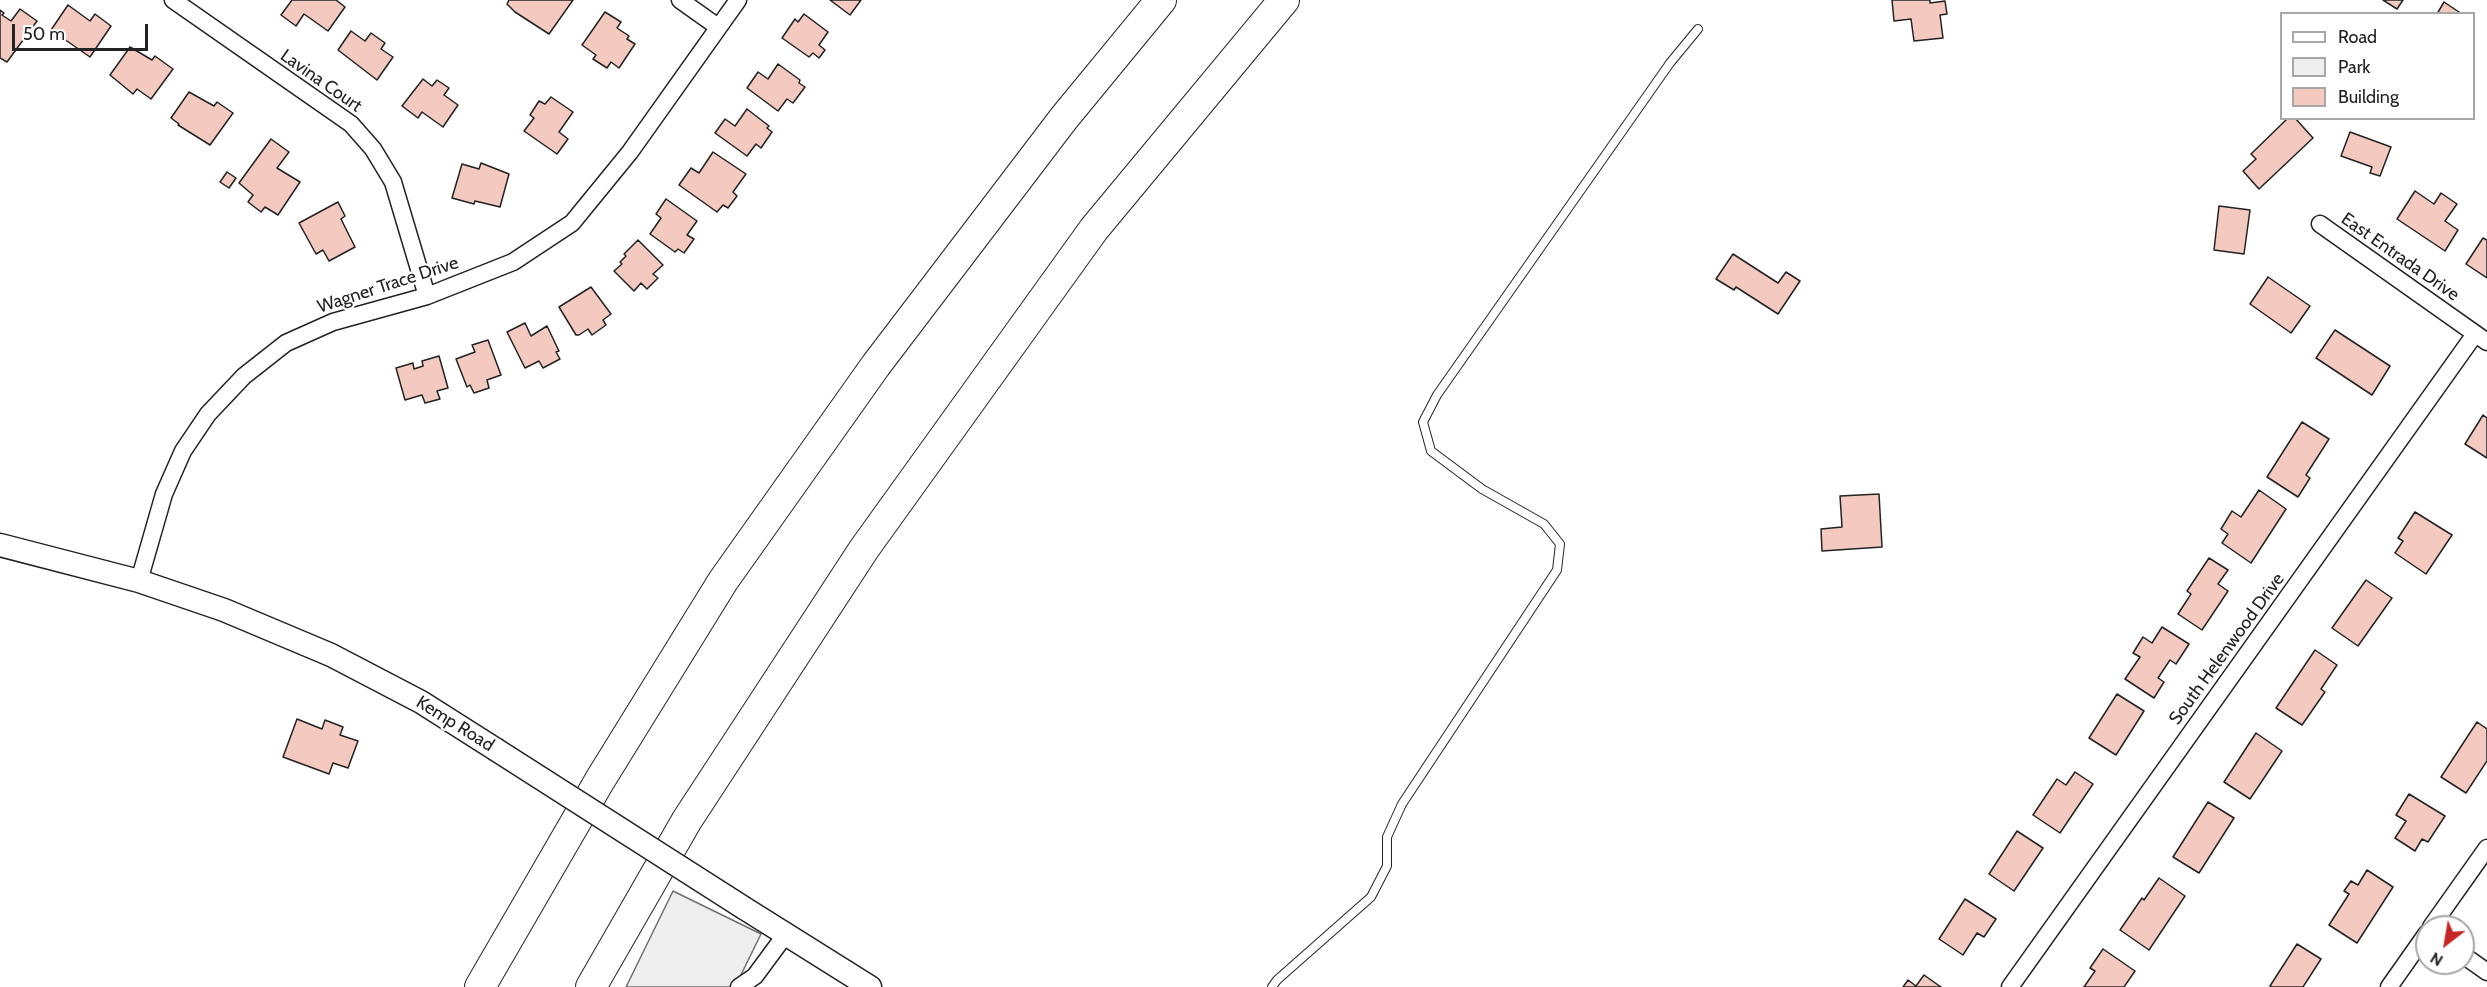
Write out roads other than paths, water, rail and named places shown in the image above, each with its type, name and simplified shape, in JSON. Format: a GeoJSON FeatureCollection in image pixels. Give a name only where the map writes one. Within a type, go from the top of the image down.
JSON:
{"type":"FeatureCollection","features":[{"type":"Feature","properties":{"kind":"highway"},"geometry":{"type":"LineString","coordinates":[[480,987],[600,780],[723,581],[876,365],[1064,118],[1161,0]]}},
{"type":"Feature","properties":{"kind":"highway"},"geometry":{"type":"LineString","coordinates":[[591,987],[687,820],[864,549],[1094,230],[1284,0]]}},
{"type":"Feature","properties":{"kind":"main road","name":"Kemp Road"},"geometry":{"type":"LineString","coordinates":[[0,545],[138,581],[224,609],[331,655],[421,702],[870,987]]}},
{"type":"Feature","properties":{"kind":"street","name":"Lavina Court"},"geometry":{"type":"LineString","coordinates":[[173,0],[351,124],[373,149],[393,183],[427,296]]}},
{"type":"Feature","properties":{"kind":"street"},"geometry":{"type":"LineString","coordinates":[[680,0],[718,27]]}},
{"type":"Feature","properties":{"kind":"street","name":"Wagner Trace Drive"},"geometry":{"type":"LineString","coordinates":[[138,581],[164,494],[183,451],[208,414],[244,376],[286,343],[324,326],[427,296],[513,262],[572,222],[630,152],[738,0]]}},
{"type":"Feature","properties":{"kind":"street","name":"East Entrada Drive"},"geometry":{"type":"LineString","coordinates":[[2320,224],[2481,338]]}},
{"type":"Feature","properties":{"kind":"street","name":"South Helenwood Drive"},"geometry":{"type":"LineString","coordinates":[[2010,987],[2481,338]]}},
{"type":"Feature","properties":{"kind":"street"},"geometry":{"type":"LineString","coordinates":[[2440,915],[2487,848]]}},
{"type":"Feature","properties":{"kind":"street"},"geometry":{"type":"LineString","coordinates":[[739,987],[755,976],[786,934]]}},
{"type":"Feature","properties":{"kind":"street"},"geometry":{"type":"LineString","coordinates":[[2389,987],[2415,950]]}},
{"type":"Feature","properties":{"kind":"lane"},"geometry":{"type":"LineString","coordinates":[[1272,987],[1277,980],[1371,897],[1387,866],[1387,837],[1402,804],[1557,570],[1560,544],[1544,524],[1482,489],[1431,451],[1423,423],[1437,395],[1663,73],[1698,29]]}}]}
